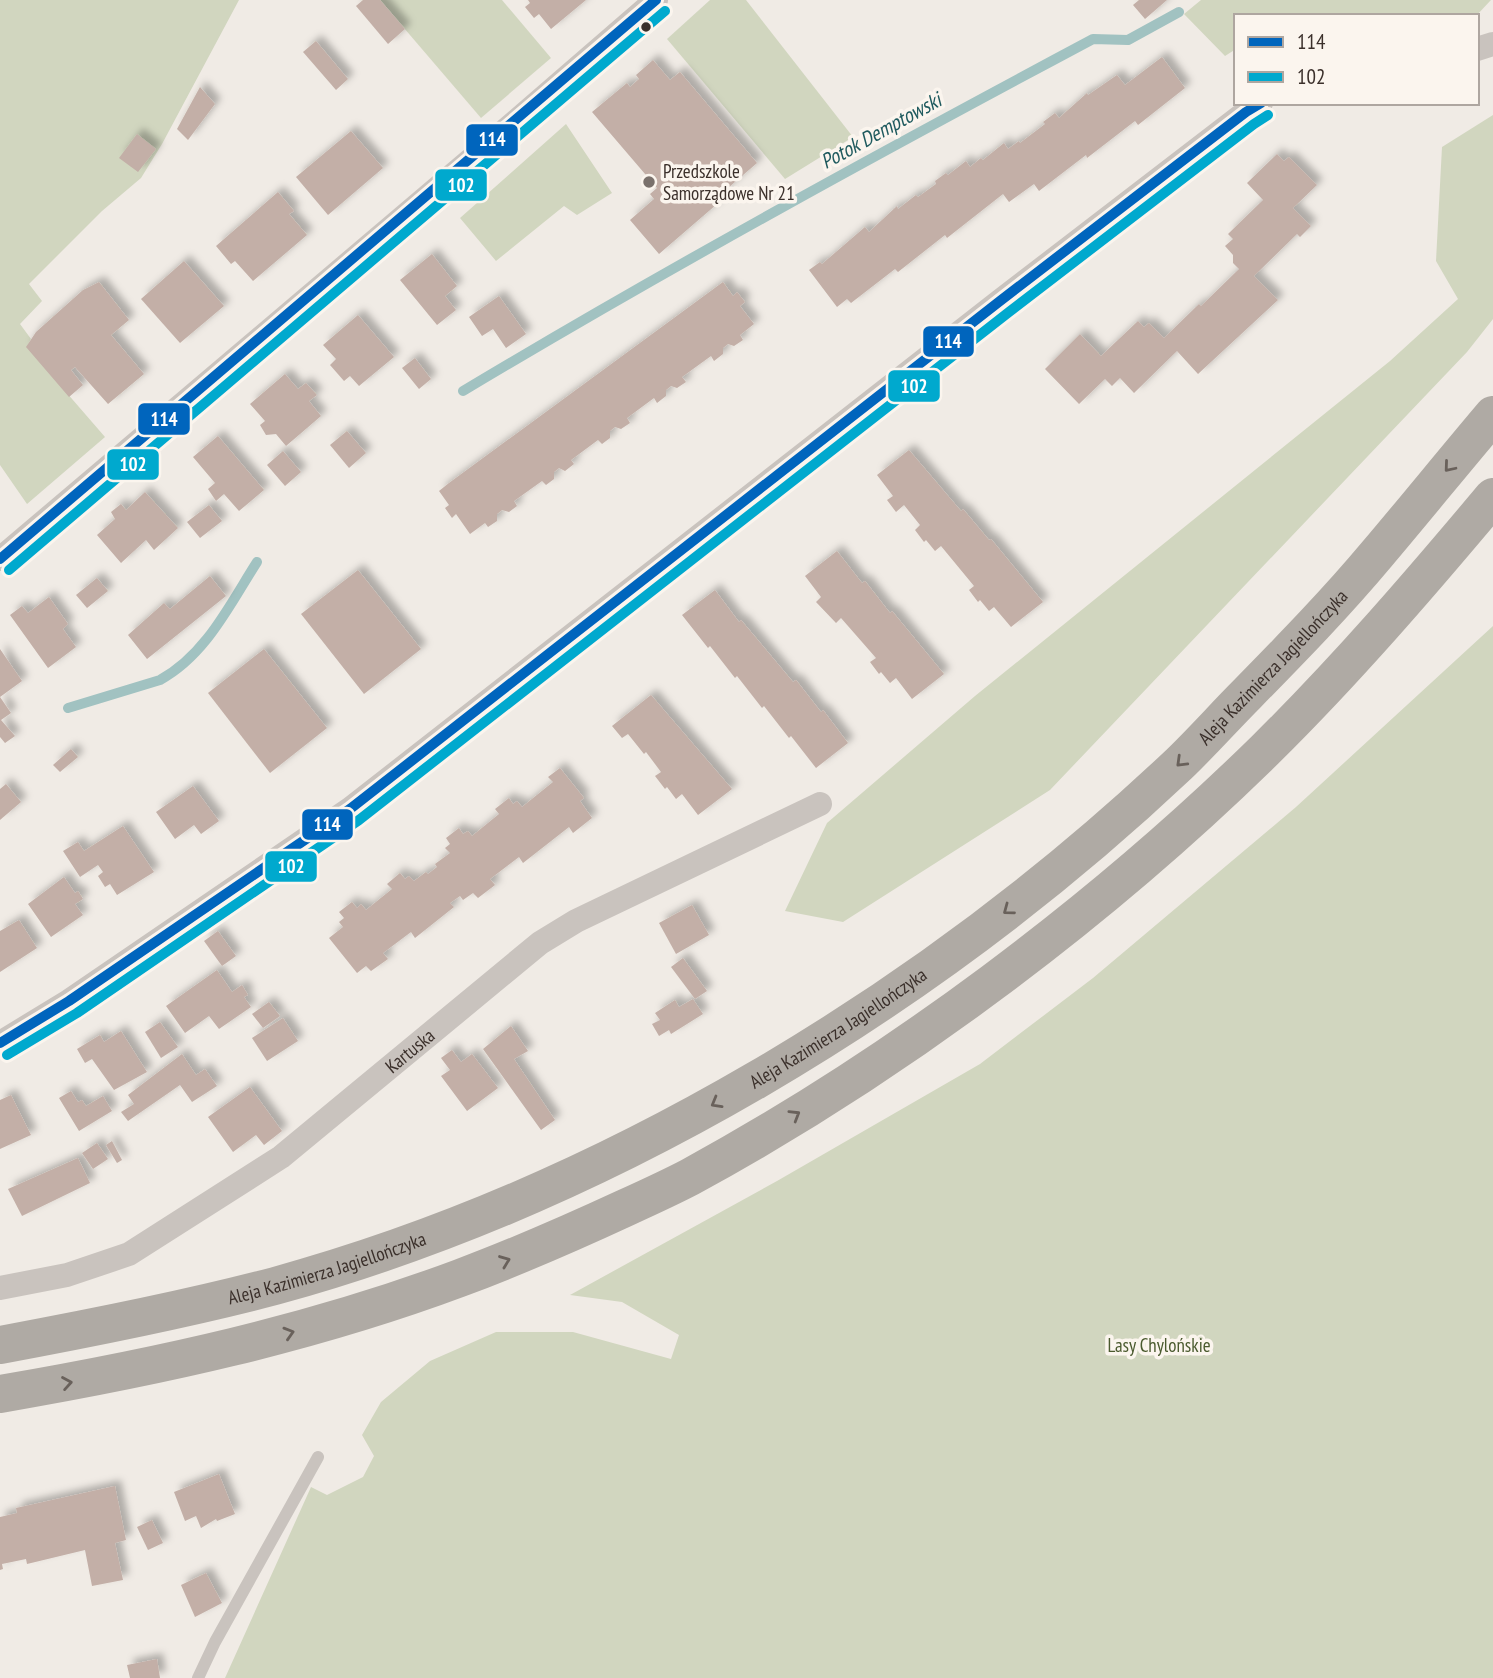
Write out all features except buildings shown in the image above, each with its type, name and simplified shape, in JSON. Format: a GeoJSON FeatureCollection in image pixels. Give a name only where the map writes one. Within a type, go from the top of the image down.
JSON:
{"type":"FeatureCollection","features":[{"type":"Feature","properties":{"kind":"highway","name":"Aleja Kazimierza Jagiellończyka"},"geometry":{"type":"LineString","coordinates":[[0,1345],[92,1328],[239,1295],[394,1247],[575,1175],[696,1114],[770,1072],[966,941],[1094,840],[1180,763],[1327,611],[1493,415]]}},
{"type":"Feature","properties":{"kind":"highway"},"geometry":{"type":"LineString","coordinates":[[0,1394],[171,1363],[258,1342],[457,1279],[578,1230],[688,1179],[804,1110],[895,1051],[992,981],[1082,912],[1177,832],[1264,751],[1354,658],[1493,497]]}},
{"type":"Feature","properties":{"kind":"street"},"geometry":{"type":"LineString","coordinates":[[0,559],[656,0]]}},
{"type":"Feature","properties":{"kind":"street"},"geometry":{"type":"LineString","coordinates":[[0,1044],[80,993],[349,808],[1000,301],[1258,105]]}},
{"type":"Feature","properties":{"kind":"street","name":"Kartuska"},"geometry":{"type":"LineString","coordinates":[[0,1288],[67,1275],[129,1254],[281,1157],[540,943],[576,921],[820,804]]}},
{"type":"Feature","properties":{"kind":"lane"},"geometry":{"type":"LineString","coordinates":[[198,1678],[215,1642],[318,1457]]}},
{"type":"Feature","properties":{"kind":"green space"},"geometry":{"type":"Polygon","coordinates":[[[0,0],[239,0],[141,178],[102,211],[29,284],[42,301],[20,324],[31,339],[27,347],[105,437],[27,504],[0,465],[0,0]]]}},
{"type":"Feature","properties":{"kind":"green space"},"geometry":{"type":"Polygon","coordinates":[[[380,0],[502,0],[551,58],[481,118],[380,0]]]}},
{"type":"Feature","properties":{"kind":"green space"},"geometry":{"type":"Polygon","coordinates":[[[710,0],[746,0],[853,137],[785,179],[667,39],[710,0]]]}},
{"type":"Feature","properties":{"kind":"green space"},"geometry":{"type":"Polygon","coordinates":[[[1201,0],[1491,0],[1478,14],[1234,14],[1234,50],[1225,56],[1184,14],[1201,0]]]}},
{"type":"Feature","properties":{"kind":"green space"},"geometry":{"type":"Polygon","coordinates":[[[1493,115],[1493,319],[1467,352],[1050,790],[843,922],[785,911],[827,823],[975,696],[1390,361],[1458,299],[1436,261],[1442,147],[1493,115]]]}},
{"type":"Feature","properties":{"kind":"green space"},"geometry":{"type":"Polygon","coordinates":[[[566,124],[612,193],[577,215],[564,206],[496,261],[460,218],[566,124]]]}},
{"type":"Feature","properties":{"kind":"green space","name":"Lasy Chylońskie"},"geometry":{"type":"Polygon","coordinates":[[[1493,626],[1493,1678],[225,1678],[311,1487],[327,1495],[363,1477],[374,1456],[362,1435],[381,1402],[430,1361],[496,1332],[573,1332],[671,1359],[679,1335],[622,1302],[570,1295],[777,1181],[980,1064],[1093,978],[1296,807],[1493,626]]]}},
{"type":"Feature","properties":{"kind":"waterway","name":"Potok Demptowski"},"geometry":{"type":"LineString","coordinates":[[463,391],[776,211],[1093,39],[1128,40],[1179,12]]}},
{"type":"Feature","properties":{"kind":"waterway","name":"Potok Demptowski"},"geometry":{"type":"LineString","coordinates":[[68,708],[160,680],[176,669],[204,643],[257,562]]}},
{"type":"Feature","properties":{"kind":"transit line","name":"114"},"geometry":{"type":"LineString","coordinates":[[0,559],[656,0]]}},
{"type":"Feature","properties":{"kind":"transit line","name":"102"},"geometry":{"type":"LineString","coordinates":[[9,570],[665,11]]}},
{"type":"Feature","properties":{"kind":"transit line","name":"114"},"geometry":{"type":"LineString","coordinates":[[0,1043],[69,1001],[350,809],[1000,301],[1258,105]]}},
{"type":"Feature","properties":{"kind":"transit line","name":"102"},"geometry":{"type":"LineString","coordinates":[[7,1055],[77,1013],[359,820],[1009,312],[1268,115]]}},
{"type":"Feature","properties":{"kind":"place","name":"Przedszkole Samorządowe Nr 21"},"geometry":{"type":"Point","coordinates":[649,182]}}]}
